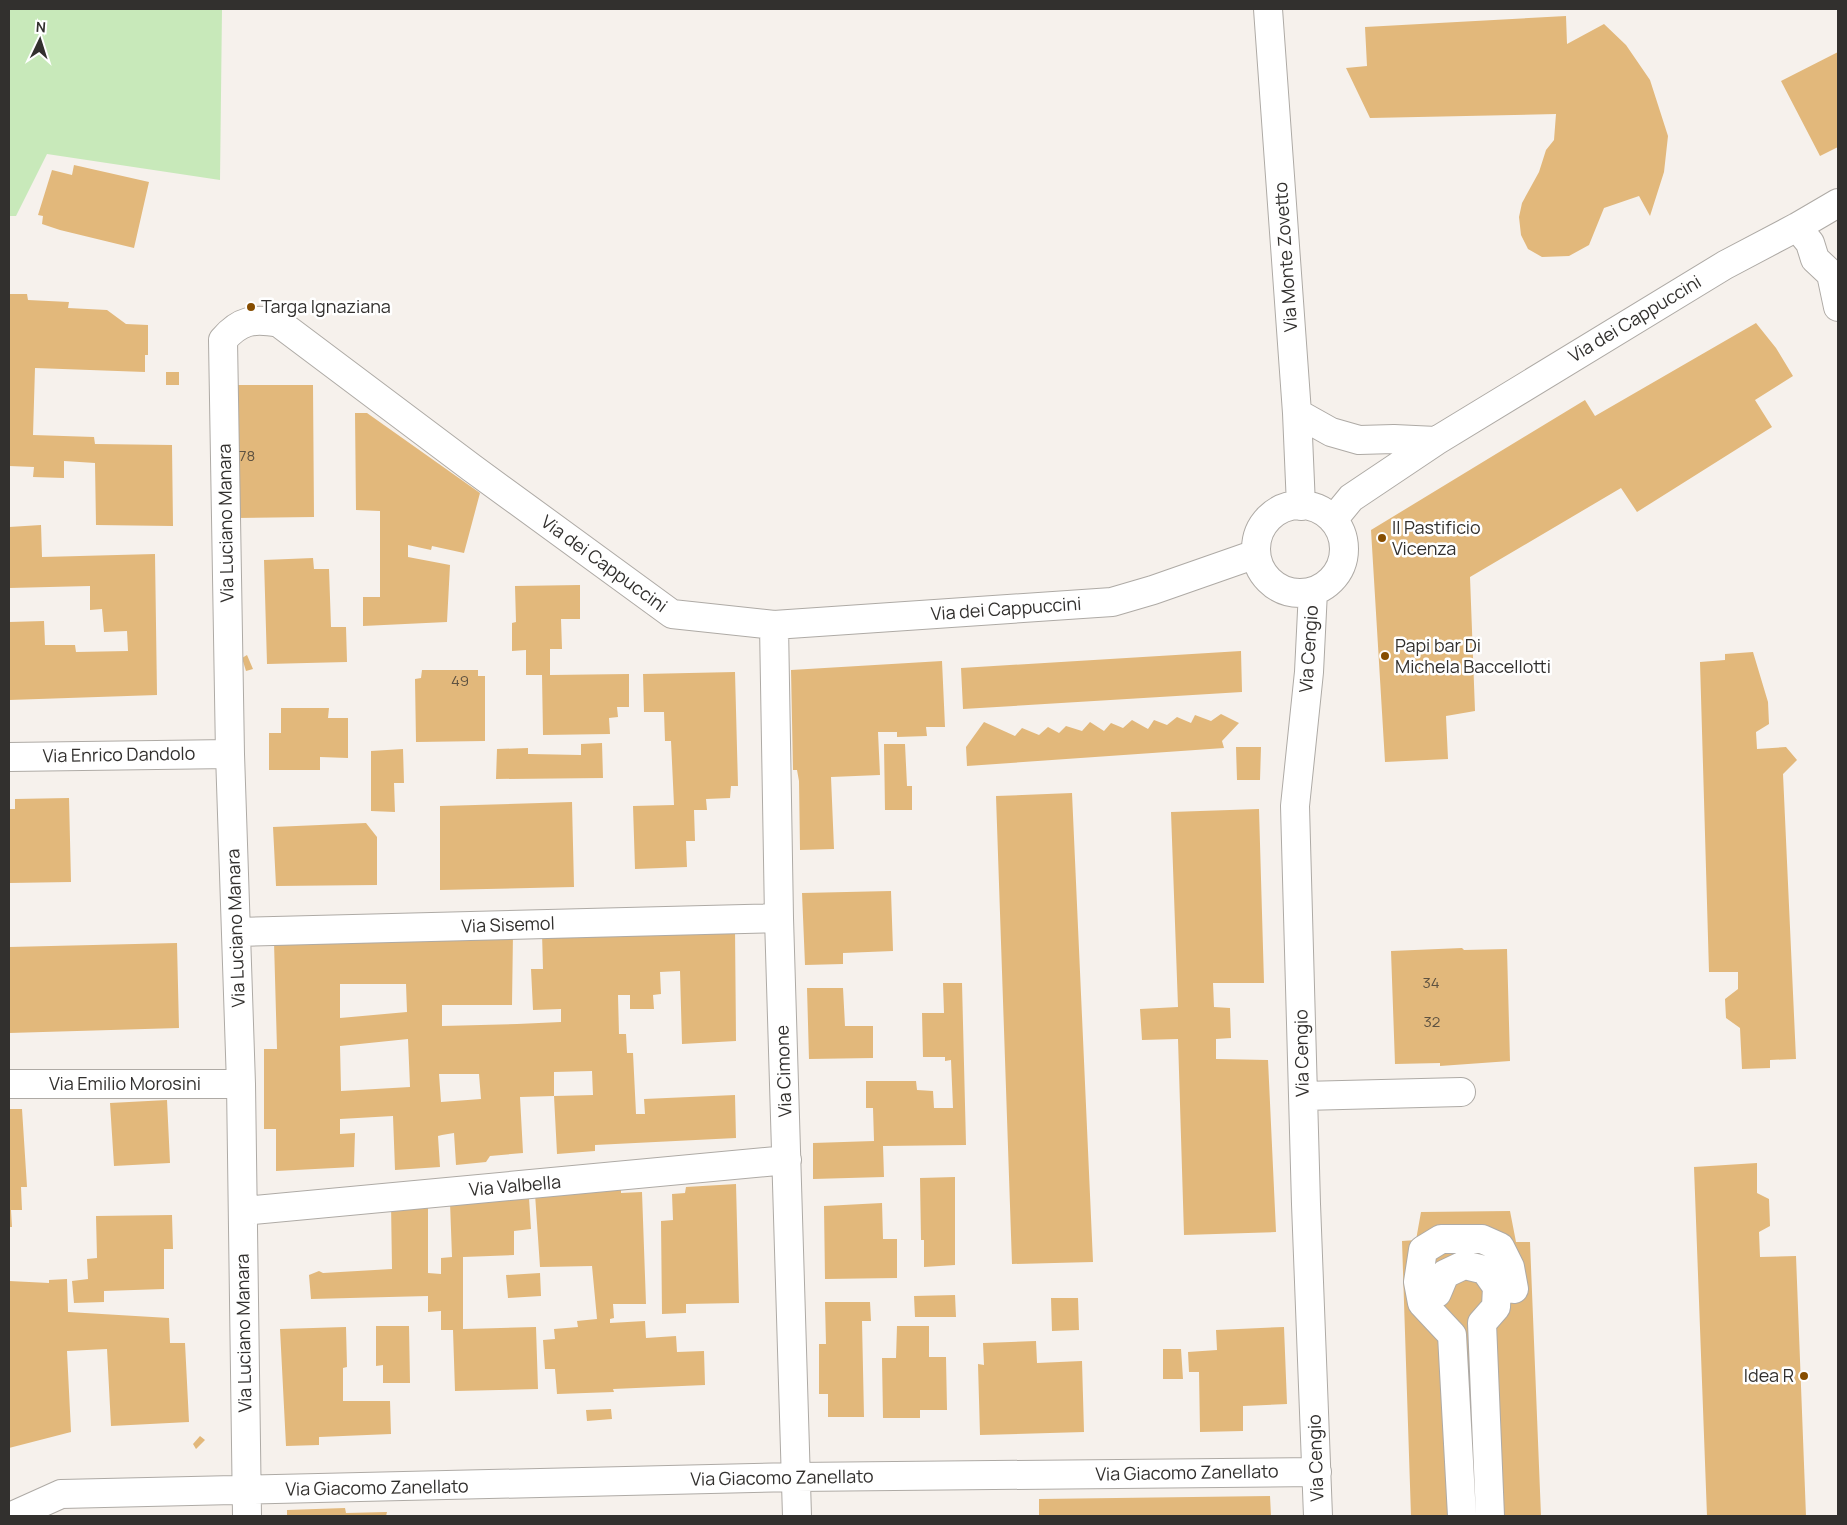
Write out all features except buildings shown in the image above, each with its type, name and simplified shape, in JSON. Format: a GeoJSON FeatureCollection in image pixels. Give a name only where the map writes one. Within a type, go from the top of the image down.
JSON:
{"type":"FeatureCollection","features":[{"type":"Feature","properties":{"kind":"street","name":"Via Monte Zovetto"},"geometry":{"type":"LineString","coordinates":[[1268,9],[1297,413],[1301,506]]}},
{"type":"Feature","properties":{"kind":"street","name":"Via dei Cappuccini"},"geometry":{"type":"LineString","coordinates":[[1333,520],[1351,498],[1436,441],[1725,264],[1838,203]]}},
{"type":"Feature","properties":{"kind":"street"},"geometry":{"type":"LineString","coordinates":[[1796,227],[1810,243],[1815,259],[1831,274],[1838,307]]}},
{"type":"Feature","properties":{"kind":"street","name":"Via dei Cappuccini"},"geometry":{"type":"LineString","coordinates":[[223,340],[230,331],[243,323],[260,320],[279,323],[472,468],[672,614],[774,626],[1112,602],[1153,590],[1256,554]]}},
{"type":"Feature","properties":{"kind":"street","name":"Via Luciano Manara"},"geometry":{"type":"LineString","coordinates":[[223,340],[230,754],[241,1084],[246,1504]]}},
{"type":"Feature","properties":{"kind":"street"},"geometry":{"type":"LineString","coordinates":[[1297,413],[1331,432],[1359,440],[1436,441]]}},
{"type":"Feature","properties":{"kind":"street"},"geometry":{"type":"LineString","coordinates":[[1301,506],[1318,509],[1333,520],[1343,540],[1344,552],[1342,564],[1336,574],[1326,584],[1313,591],[1298,593],[1283,590],[1270,581],[1261,570],[1256,554],[1256,542],[1260,530],[1268,520],[1277,512],[1288,507],[1301,506]]}},
{"type":"Feature","properties":{"kind":"street","name":"Via Cengio"},"geometry":{"type":"LineString","coordinates":[[1313,591],[1309,672],[1295,806],[1318,1516]]}},
{"type":"Feature","properties":{"kind":"street","name":"Via Cimone"},"geometry":{"type":"LineString","coordinates":[[774,626],[779,918],[796,1516]]}},
{"type":"Feature","properties":{"kind":"street","name":"Via Enrico Dandolo"},"geometry":{"type":"LineString","coordinates":[[9,757],[230,754]]}},
{"type":"Feature","properties":{"kind":"street","name":"Via Sisemol"},"geometry":{"type":"LineString","coordinates":[[237,932],[779,918]]}},
{"type":"Feature","properties":{"kind":"street","name":"Via Emilio Morosini"},"geometry":{"type":"LineString","coordinates":[[9,1084],[241,1084]]}},
{"type":"Feature","properties":{"kind":"street"},"geometry":{"type":"LineString","coordinates":[[1303,1096],[1461,1092]]}},
{"type":"Feature","properties":{"kind":"street","name":"Via Valbella"},"geometry":{"type":"LineString","coordinates":[[243,1211],[787,1160]]}},
{"type":"Feature","properties":{"kind":"street"},"geometry":{"type":"LineString","coordinates":[[1462,1516],[1452,1335],[1422,1303],[1418,1282],[1423,1250],[1441,1239],[1482,1239],[1500,1248],[1510,1266],[1514,1289]]}},
{"type":"Feature","properties":{"kind":"street"},"geometry":{"type":"LineString","coordinates":[[1437,1294],[1445,1274],[1464,1265],[1485,1270],[1497,1287],[1496,1307],[1482,1323],[1490,1516]]}},
{"type":"Feature","properties":{"kind":"street","name":"Via Giacomo Zanellato"},"geometry":{"type":"LineString","coordinates":[[12,1516],[61,1494],[246,1504],[796,1477],[1317,1472]]}},
{"type":"Feature","properties":{"kind":"green space"},"geometry":{"type":"Polygon","coordinates":[[[9,9],[222,9],[220,180],[47,154],[16,216],[9,216],[9,9]]]}},
{"type":"Feature","properties":{"kind":"place","name":"Targa Ignaziana"},"geometry":{"type":"Point","coordinates":[251,307]}},
{"type":"Feature","properties":{"kind":"place","name":"Il Pastificio Vicenza"},"geometry":{"type":"Point","coordinates":[1382,538]}},
{"type":"Feature","properties":{"kind":"place","name":"Papi bar Di Michela Baccellotti"},"geometry":{"type":"Point","coordinates":[1385,656]}},
{"type":"Feature","properties":{"kind":"place","name":"Idea R"},"geometry":{"type":"Point","coordinates":[1804,1376]}}]}
